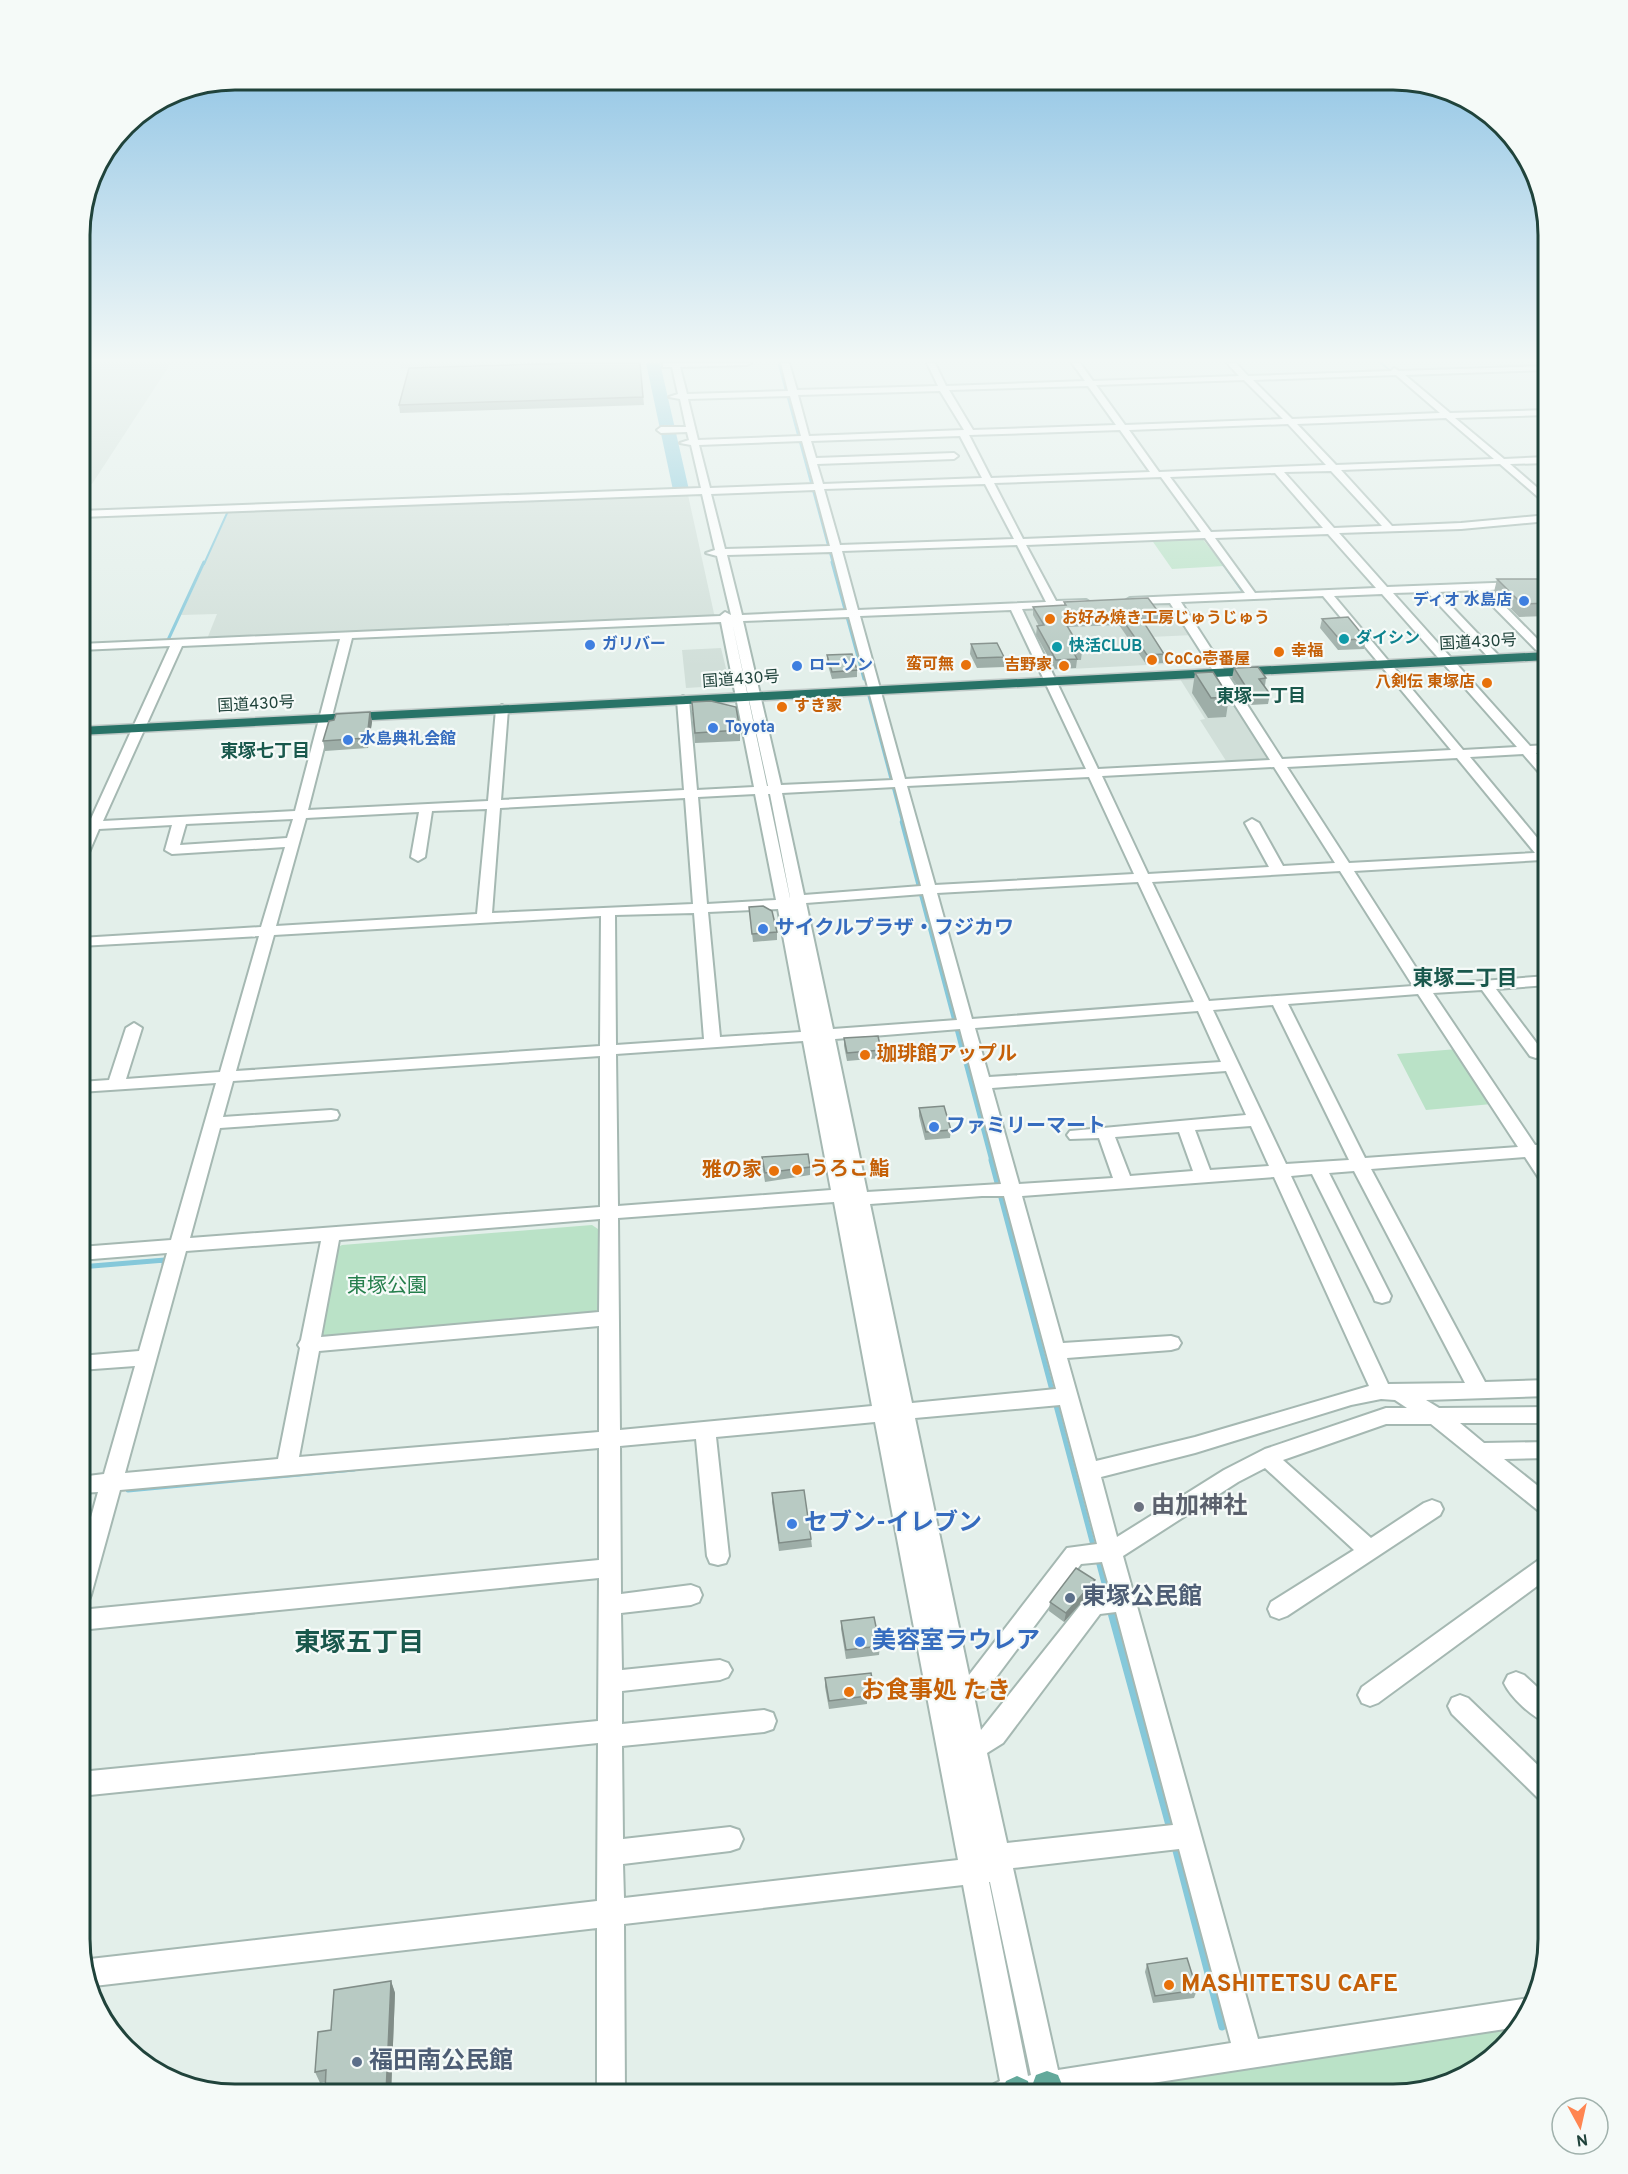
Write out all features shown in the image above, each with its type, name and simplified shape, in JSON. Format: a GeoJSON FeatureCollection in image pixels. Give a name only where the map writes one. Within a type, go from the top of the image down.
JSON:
{"type":"FeatureCollection","features":[{"type":"Feature","properties":{"kind":"highway","name":"国道430号"},"geometry":{"type":"LineString","coordinates":[[90,725],[327,715],[1538,654]]}},
{"type":"Feature","properties":{"kind":"highway","name":"国道430号"},"geometry":{"type":"LineString","coordinates":[[327,715],[683,700],[749,694]]}},
{"type":"Feature","properties":{"kind":"highway","name":"国道430号"},"geometry":{"type":"LineString","coordinates":[[90,729],[141,724]]}},
{"type":"Feature","properties":{"kind":"street"},"geometry":{"type":"LineString","coordinates":[[694,464],[714,557],[749,694],[950,1692],[950,1750],[990,1866],[1047,2084]]}},
{"type":"Feature","properties":{"kind":"street"},"geometry":{"type":"LineString","coordinates":[[813,464],[831,549],[874,687],[895,784],[960,1024],[982,1083],[1004,1189],[1056,1351],[1060,1397],[1088,1472],[1101,1553],[1177,1837],[1248,2054]]}},
{"type":"Feature","properties":{"kind":"street"},"geometry":{"type":"LineString","coordinates":[[982,464],[1053,605]]}},
{"type":"Feature","properties":{"kind":"street"},"geometry":{"type":"LineString","coordinates":[[1152,464],[1253,597]]}},
{"type":"Feature","properties":{"kind":"street"},"geometry":{"type":"LineString","coordinates":[[1331,464],[1390,529]]}},
{"type":"Feature","properties":{"kind":"street"},"geometry":{"type":"LineString","coordinates":[[90,514],[1433,464]]}},
{"type":"Feature","properties":{"kind":"street"},"geometry":{"type":"LineString","coordinates":[[1505,464],[1538,493]]}},
{"type":"Feature","properties":{"kind":"street"},"geometry":{"type":"LineString","coordinates":[[1277,470],[1538,763]]}},
{"type":"Feature","properties":{"kind":"street"},"geometry":{"type":"LineString","coordinates":[[714,557],[831,549],[1503,524],[1538,519]]}},
{"type":"Feature","properties":{"kind":"street"},"geometry":{"type":"LineString","coordinates":[[1121,602],[1175,602],[1538,585]]}},
{"type":"Feature","properties":{"kind":"street"},"geometry":{"type":"LineString","coordinates":[[1481,588],[1538,644]]}},
{"type":"Feature","properties":{"kind":"street"},"geometry":{"type":"LineString","coordinates":[[1432,591],[1493,656]]}},
{"type":"Feature","properties":{"kind":"street"},"geometry":{"type":"LineString","coordinates":[[1328,595],[1538,845]]}},
{"type":"Feature","properties":{"kind":"street"},"geometry":{"type":"LineString","coordinates":[[1175,602],[1423,990],[1538,1148]]}},
{"type":"Feature","properties":{"kind":"street"},"geometry":{"type":"LineString","coordinates":[[90,647],[347,637],[728,615],[851,615],[1099,603]]}},
{"type":"Feature","properties":{"kind":"street"},"geometry":{"type":"LineString","coordinates":[[1016,608],[1281,1171],[1390,1392],[1436,1416],[1538,1498]]}},
{"type":"Feature","properties":{"kind":"street"},"geometry":{"type":"LineString","coordinates":[[90,1557],[110,1482],[148,1358],[224,1076],[300,816],[347,637]]}},
{"type":"Feature","properties":{"kind":"street"},"geometry":{"type":"LineString","coordinates":[[90,820],[141,724],[177,644]]}},
{"type":"Feature","properties":{"kind":"street"},"geometry":{"type":"LineString","coordinates":[[683,700],[712,1042]]}},
{"type":"Feature","properties":{"kind":"street"},"geometry":{"type":"LineString","coordinates":[[484,918],[502,709]]}},
{"type":"Feature","properties":{"kind":"street"},"geometry":{"type":"LineString","coordinates":[[90,826],[1538,750]]}},
{"type":"Feature","properties":{"kind":"street"},"geometry":{"type":"LineString","coordinates":[[418,857],[426,808]]}},
{"type":"Feature","properties":{"kind":"street"},"geometry":{"type":"LineString","coordinates":[[180,821],[172,850],[292,842]]}},
{"type":"Feature","properties":{"kind":"street"},"geometry":{"type":"LineString","coordinates":[[1252,823],[1279,872]]}},
{"type":"Feature","properties":{"kind":"street"},"geometry":{"type":"LineString","coordinates":[[90,941],[608,911],[770,906],[791,902],[925,892],[1538,858]]}},
{"type":"Feature","properties":{"kind":"street"},"geometry":{"type":"LineString","coordinates":[[608,911],[611,2084]]}},
{"type":"Feature","properties":{"kind":"street"},"geometry":{"type":"LineString","coordinates":[[90,1086],[1205,1007],[1538,981]]}},
{"type":"Feature","properties":{"kind":"street"},"geometry":{"type":"LineString","coordinates":[[1486,985],[1536,1053]]}},
{"type":"Feature","properties":{"kind":"street"},"geometry":{"type":"LineString","coordinates":[[1279,1001],[1360,1165],[1479,1389]]}},
{"type":"Feature","properties":{"kind":"street"},"geometry":{"type":"LineString","coordinates":[[116,1084],[134,1028]]}},
{"type":"Feature","properties":{"kind":"street"},"geometry":{"type":"LineString","coordinates":[[982,1083],[1232,1066]]}},
{"type":"Feature","properties":{"kind":"street"},"geometry":{"type":"LineString","coordinates":[[212,1123],[331,1115]]}},
{"type":"Feature","properties":{"kind":"street"},"geometry":{"type":"LineString","coordinates":[[1076,1135],[1257,1120]]}},
{"type":"Feature","properties":{"kind":"street"},"geometry":{"type":"LineString","coordinates":[[1185,1126],[1203,1176]]}},
{"type":"Feature","properties":{"kind":"street"},"geometry":{"type":"LineString","coordinates":[[1105,1132],[1123,1182]]}},
{"type":"Feature","properties":{"kind":"street"},"geometry":{"type":"LineString","coordinates":[[90,1252],[609,1212],[1123,1182],[1538,1151]]}},
{"type":"Feature","properties":{"kind":"street"},"geometry":{"type":"LineString","coordinates":[[1318,1168],[1382,1296]]}},
{"type":"Feature","properties":{"kind":"street"},"geometry":{"type":"LineString","coordinates":[[287,1467],[308,1346],[331,1234]]}},
{"type":"Feature","properties":{"kind":"street"},"geometry":{"type":"LineString","coordinates":[[308,1346],[608,1318]]}},
{"type":"Feature","properties":{"kind":"street"},"geometry":{"type":"LineString","coordinates":[[1056,1351],[1171,1343]]}},
{"type":"Feature","properties":{"kind":"street"},"geometry":{"type":"LineString","coordinates":[[90,1363],[148,1358]]}},
{"type":"Feature","properties":{"kind":"street"},"geometry":{"type":"LineString","coordinates":[[1088,1472],[1195,1445],[1351,1397],[1390,1392],[1538,1388]]}},
{"type":"Feature","properties":{"kind":"street"},"geometry":{"type":"LineString","coordinates":[[90,1484],[1060,1397]]}},
{"type":"Feature","properties":{"kind":"street"},"geometry":{"type":"LineString","coordinates":[[950,1692],[980,1681],[1076,1556],[1101,1553],[1231,1476],[1267,1458],[1386,1416],[1538,1415]]}},
{"type":"Feature","properties":{"kind":"street"},"geometry":{"type":"LineString","coordinates":[[705,1430],[718,1556]]}},
{"type":"Feature","properties":{"kind":"street"},"geometry":{"type":"LineString","coordinates":[[1480,1451],[1538,1450]]}},
{"type":"Feature","properties":{"kind":"street"},"geometry":{"type":"LineString","coordinates":[[1267,1458],[1370,1551]]}},
{"type":"Feature","properties":{"kind":"street"},"geometry":{"type":"LineString","coordinates":[[1280,1609],[1432,1509]]}},
{"type":"Feature","properties":{"kind":"street"},"geometry":{"type":"LineString","coordinates":[[90,1619],[608,1568]]}},
{"type":"Feature","properties":{"kind":"street"},"geometry":{"type":"LineString","coordinates":[[1370,1695],[1538,1573]]}},
{"type":"Feature","properties":{"kind":"street"},"geometry":{"type":"LineString","coordinates":[[609,1605],[692,1595]]}},
{"type":"Feature","properties":{"kind":"street"},"geometry":{"type":"LineString","coordinates":[[950,1750],[975,1747],[994,1735],[1095,1605],[1114,1602]]}},
{"type":"Feature","properties":{"kind":"street"},"geometry":{"type":"LineString","coordinates":[[609,1682],[720,1670]]}},
{"type":"Feature","properties":{"kind":"street"},"geometry":{"type":"LineString","coordinates":[[1516,1683],[1538,1703]]}},
{"type":"Feature","properties":{"kind":"street"},"geometry":{"type":"LineString","coordinates":[[950,1692],[975,1747],[1013,2084]]}},
{"type":"Feature","properties":{"kind":"street"},"geometry":{"type":"LineString","coordinates":[[1460,1706],[1538,1781]]}},
{"type":"Feature","properties":{"kind":"street"},"geometry":{"type":"LineString","coordinates":[[90,1783],[764,1721]]}},
{"type":"Feature","properties":{"kind":"street"},"geometry":{"type":"LineString","coordinates":[[94,1973],[609,1914],[990,1866],[1177,1837]]}},
{"type":"Feature","properties":{"kind":"street"},"geometry":{"type":"LineString","coordinates":[[609,1853],[730,1839]]}},
{"type":"Feature","properties":{"kind":"street"},"geometry":{"type":"LineString","coordinates":[[1091,2084],[1248,2054],[1518,2014]]}},
{"type":"Feature","properties":{"kind":"shaded area"},"geometry":{"type":"Polygon","coordinates":[[[90,464],[105,464],[90,484],[90,464]]]}},
{"type":"Feature","properties":{"kind":"shaded area"},"geometry":{"type":"Polygon","coordinates":[[[688,495],[715,618],[207,639],[217,614],[181,615],[229,511],[688,495]]]}},
{"type":"Feature","properties":{"kind":"shaded area"},"geometry":{"type":"Polygon","coordinates":[[[1173,603],[1194,635],[1150,637],[1166,664],[1051,670],[1021,610],[1173,603]]]}},
{"type":"Feature","properties":{"kind":"shaded area"},"geometry":{"type":"Polygon","coordinates":[[[721,648],[729,681],[719,686],[686,688],[682,650],[721,648]]]}},
{"type":"Feature","properties":{"kind":"shaded area"},"geometry":{"type":"Polygon","coordinates":[[[1219,677],[1275,761],[1228,764],[1200,720],[1205,719],[1180,679],[1219,677]]]}},
{"type":"Feature","properties":{"kind":"green space"},"geometry":{"type":"Polygon","coordinates":[[[1201,537],[1224,566],[1172,569],[1151,539],[1201,537]]]}},
{"type":"Feature","properties":{"kind":"green space"},"geometry":{"type":"Polygon","coordinates":[[[1457,1049],[1492,1104],[1426,1110],[1397,1054],[1457,1049]]]}},
{"type":"Feature","properties":{"kind":"green space","name":"東塚公園"},"geometry":{"type":"Polygon","coordinates":[[[592,1225],[598,1229],[598,1309],[592,1315],[325,1338],[318,1332],[334,1249],[342,1245],[592,1225]]]}},
{"type":"Feature","properties":{"kind":"green space"},"geometry":{"type":"Polygon","coordinates":[[[1507,2028],[1496,2042],[1474,2060],[1440,2076],[1412,2083],[1129,2084],[1507,2028]]]}},
{"type":"Feature","properties":{"kind":"building"},"geometry":{"type":"Polygon","coordinates":[[[1497,579],[1538,579],[1538,603],[1522,604],[1497,579]]]}},
{"type":"Feature","properties":{"kind":"building"},"geometry":{"type":"Polygon","coordinates":[[[1148,598],[1160,614],[1139,615],[1164,654],[1147,655],[1120,616],[1063,619],[1082,651],[1073,651],[1077,659],[1056,660],[1037,626],[1044,625],[1033,607],[1066,605],[1064,602],[1148,598]]]}},
{"type":"Feature","properties":{"kind":"building"},"geometry":{"type":"Polygon","coordinates":[[[1348,617],[1366,639],[1340,640],[1322,619],[1348,617]]]}},
{"type":"Feature","properties":{"kind":"building"},"geometry":{"type":"Polygon","coordinates":[[[997,643],[1004,657],[977,658],[971,644],[997,643]]]}},
{"type":"Feature","properties":{"kind":"building"},"geometry":{"type":"Polygon","coordinates":[[[852,654],[857,670],[832,672],[827,655],[852,654]]]}},
{"type":"Feature","properties":{"kind":"building"},"geometry":{"type":"Polygon","coordinates":[[[1258,667],[1266,678],[1259,679],[1270,694],[1251,695],[1234,668],[1258,667]]]}},
{"type":"Feature","properties":{"kind":"building"},"geometry":{"type":"Polygon","coordinates":[[[1213,672],[1229,697],[1211,698],[1195,673],[1213,672]]]}},
{"type":"Feature","properties":{"kind":"building"},"geometry":{"type":"Polygon","coordinates":[[[711,701],[736,707],[740,730],[695,733],[692,702],[711,701]]]}},
{"type":"Feature","properties":{"kind":"building"},"geometry":{"type":"Polygon","coordinates":[[[370,712],[367,738],[323,741],[329,721],[334,720],[336,714],[370,712]]]}},
{"type":"Feature","properties":{"kind":"building","name":"サイクルプラザ・フジカワ"},"geometry":{"type":"Polygon","coordinates":[[[763,906],[772,911],[777,932],[752,934],[749,907],[763,906]]]}},
{"type":"Feature","properties":{"kind":"building"},"geometry":{"type":"Polygon","coordinates":[[[878,1036],[881,1050],[847,1053],[844,1038],[878,1036]]]}},
{"type":"Feature","properties":{"kind":"building","name":"ファミリーマート"},"geometry":{"type":"Polygon","coordinates":[[[944,1106],[951,1130],[926,1132],[919,1108],[944,1106]]]}},
{"type":"Feature","properties":{"kind":"building"},"geometry":{"type":"Polygon","coordinates":[[[808,1154],[810,1167],[765,1173],[762,1157],[808,1154]]]}},
{"type":"Feature","properties":{"kind":"building","name":"セブン-イレブン"},"geometry":{"type":"Polygon","coordinates":[[[804,1490],[811,1539],[779,1543],[772,1493],[804,1490]]]}},
{"type":"Feature","properties":{"kind":"building"},"geometry":{"type":"Polygon","coordinates":[[[1076,1568],[1095,1580],[1066,1613],[1050,1602],[1076,1568]]]}},
{"type":"Feature","properties":{"kind":"building","name":"美容室ラウレア"},"geometry":{"type":"Polygon","coordinates":[[[874,1617],[880,1646],[846,1650],[841,1621],[874,1617]]]}},
{"type":"Feature","properties":{"kind":"building"},"geometry":{"type":"Polygon","coordinates":[[[871,1673],[874,1689],[866,1690],[867,1696],[829,1701],[825,1678],[871,1673]]]}},
{"type":"Feature","properties":{"kind":"building","name":"MASHITETSU CAFE"},"geometry":{"type":"Polygon","coordinates":[[[1187,1958],[1197,1990],[1155,1996],[1147,1964],[1187,1958]]]}},
{"type":"Feature","properties":{"kind":"building","name":"福田南公民館"},"geometry":{"type":"Polygon","coordinates":[[[391,1981],[386,2084],[325,2084],[326,2070],[315,2072],[318,2032],[331,2030],[334,1990],[391,1981]]]}},
{"type":"Feature","properties":{"kind":"waterway"},"geometry":{"type":"LineString","coordinates":[[675,464],[681,490]]}},
{"type":"Feature","properties":{"kind":"waterway"},"geometry":{"type":"LineString","coordinates":[[806,464],[833,564]]}},
{"type":"Feature","properties":{"kind":"waterway"},"geometry":{"type":"LineString","coordinates":[[1154,464],[1160,473]]}},
{"type":"Feature","properties":{"kind":"waterway"},"geometry":{"type":"LineString","coordinates":[[1160,476],[1201,532]]}},
{"type":"Feature","properties":{"kind":"waterway"},"geometry":{"type":"LineString","coordinates":[[820,489],[845,488]]}},
{"type":"Feature","properties":{"kind":"waterway"},"geometry":{"type":"LineString","coordinates":[[204,564],[228,511]]}},
{"type":"Feature","properties":{"kind":"waterway"},"geometry":{"type":"LineString","coordinates":[[1205,538],[1223,564]]}},
{"type":"Feature","properties":{"kind":"waterway"},"geometry":{"type":"LineString","coordinates":[[168,640],[204,562]]}},
{"type":"Feature","properties":{"kind":"waterway"},"geometry":{"type":"LineString","coordinates":[[832,562],[864,679]]}},
{"type":"Feature","properties":{"kind":"waterway"},"geometry":{"type":"LineString","coordinates":[[1222,562],[1244,593]]}},
{"type":"Feature","properties":{"kind":"waterway"},"geometry":{"type":"LineString","coordinates":[[1194,601],[1327,596]]}},
{"type":"Feature","properties":{"kind":"waterway"},"geometry":{"type":"LineString","coordinates":[[869,696],[903,824]]}},
{"type":"Feature","properties":{"kind":"waterway"},"geometry":{"type":"LineString","coordinates":[[902,822],[992,1162]]}},
{"type":"Feature","properties":{"kind":"waterway"},"geometry":{"type":"LineString","coordinates":[[991,1160],[1094,1549]]}},
{"type":"Feature","properties":{"kind":"waterway"},"geometry":{"type":"LineString","coordinates":[[90,1266],[165,1260],[164,1264]]}},
{"type":"Feature","properties":{"kind":"waterway"},"geometry":{"type":"LineString","coordinates":[[128,1490],[354,1469]]}},
{"type":"Feature","properties":{"kind":"waterway"},"geometry":{"type":"LineString","coordinates":[[1097,1557],[1108,1598]]}},
{"type":"Feature","properties":{"kind":"waterway"},"geometry":{"type":"LineString","coordinates":[[1110,1609],[1170,1829]]}},
{"type":"Feature","properties":{"kind":"waterway"},"geometry":{"type":"LineString","coordinates":[[1174,1843],[1222,2027]]}},
{"type":"Feature","properties":{"kind":"place","name":"ディオ 水島店"},"geometry":{"type":"Point","coordinates":[1524,601]}},
{"type":"Feature","properties":{"kind":"place","name":"お好み焼き工房じゅうじゅう"},"geometry":{"type":"Point","coordinates":[1050,619]}},
{"type":"Feature","properties":{"kind":"place","name":"ダイシン"},"geometry":{"type":"Point","coordinates":[1344,639]}},
{"type":"Feature","properties":{"kind":"place","name":"ガリバー"},"geometry":{"type":"Point","coordinates":[590,645]}},
{"type":"Feature","properties":{"kind":"place","name":"快活CLUB"},"geometry":{"type":"Point","coordinates":[1057,647]}},
{"type":"Feature","properties":{"kind":"place","name":"幸福"},"geometry":{"type":"Point","coordinates":[1279,652]}},
{"type":"Feature","properties":{"kind":"place","name":"CoCo壱番屋"},"geometry":{"type":"Point","coordinates":[1152,660]}},
{"type":"Feature","properties":{"kind":"place","name":"蛮可無"},"geometry":{"type":"Point","coordinates":[966,665]}},
{"type":"Feature","properties":{"kind":"place","name":"ローソン"},"geometry":{"type":"Point","coordinates":[797,666]}},
{"type":"Feature","properties":{"kind":"place","name":"吉野家"},"geometry":{"type":"Point","coordinates":[1064,666]}},
{"type":"Feature","properties":{"kind":"place","name":"八剣伝 東塚店"},"geometry":{"type":"Point","coordinates":[1487,683]}},
{"type":"Feature","properties":{"kind":"place","name":"すき家"},"geometry":{"type":"Point","coordinates":[782,707]}},
{"type":"Feature","properties":{"kind":"place","name":"Toyota"},"geometry":{"type":"Point","coordinates":[713,728]}},
{"type":"Feature","properties":{"kind":"place","name":"水島典礼会館"},"geometry":{"type":"Point","coordinates":[348,740]}},
{"type":"Feature","properties":{"kind":"place","name":"サイクルプラザ・フジカワ"},"geometry":{"type":"Point","coordinates":[763,929]}},
{"type":"Feature","properties":{"kind":"place","name":"珈琲館アップル"},"geometry":{"type":"Point","coordinates":[865,1055]}},
{"type":"Feature","properties":{"kind":"place","name":"ファミリーマート"},"geometry":{"type":"Point","coordinates":[934,1127]}},
{"type":"Feature","properties":{"kind":"place","name":"うろこ鮨"},"geometry":{"type":"Point","coordinates":[797,1170]}},
{"type":"Feature","properties":{"kind":"place","name":"雅の家"},"geometry":{"type":"Point","coordinates":[774,1171]}},
{"type":"Feature","properties":{"kind":"place","name":"由加神社"},"geometry":{"type":"Point","coordinates":[1139,1507]}},
{"type":"Feature","properties":{"kind":"place","name":"セブン-イレブン"},"geometry":{"type":"Point","coordinates":[792,1524]}},
{"type":"Feature","properties":{"kind":"place","name":"東塚公民館"},"geometry":{"type":"Point","coordinates":[1070,1598]}},
{"type":"Feature","properties":{"kind":"place","name":"美容室ラウレア"},"geometry":{"type":"Point","coordinates":[860,1642]}},
{"type":"Feature","properties":{"kind":"place","name":"お食事処 たき"},"geometry":{"type":"Point","coordinates":[849,1692]}},
{"type":"Feature","properties":{"kind":"place","name":"MASHITETSU CAFE"},"geometry":{"type":"Point","coordinates":[1169,1985]}},
{"type":"Feature","properties":{"kind":"place","name":"福田南公民館"},"geometry":{"type":"Point","coordinates":[357,2062]}},
{"type":"Feature","properties":{"kind":"district","name":"東塚一丁目"},"geometry":{"type":"Point","coordinates":[1261,697]}},
{"type":"Feature","properties":{"kind":"district","name":"東塚七丁目"},"geometry":{"type":"Point","coordinates":[265,752]}},
{"type":"Feature","properties":{"kind":"district","name":"東塚二丁目"},"geometry":{"type":"Point","coordinates":[1465,979]}},
{"type":"Feature","properties":{"kind":"district","name":"東塚五丁目"},"geometry":{"type":"Point","coordinates":[359,1644]}}]}
